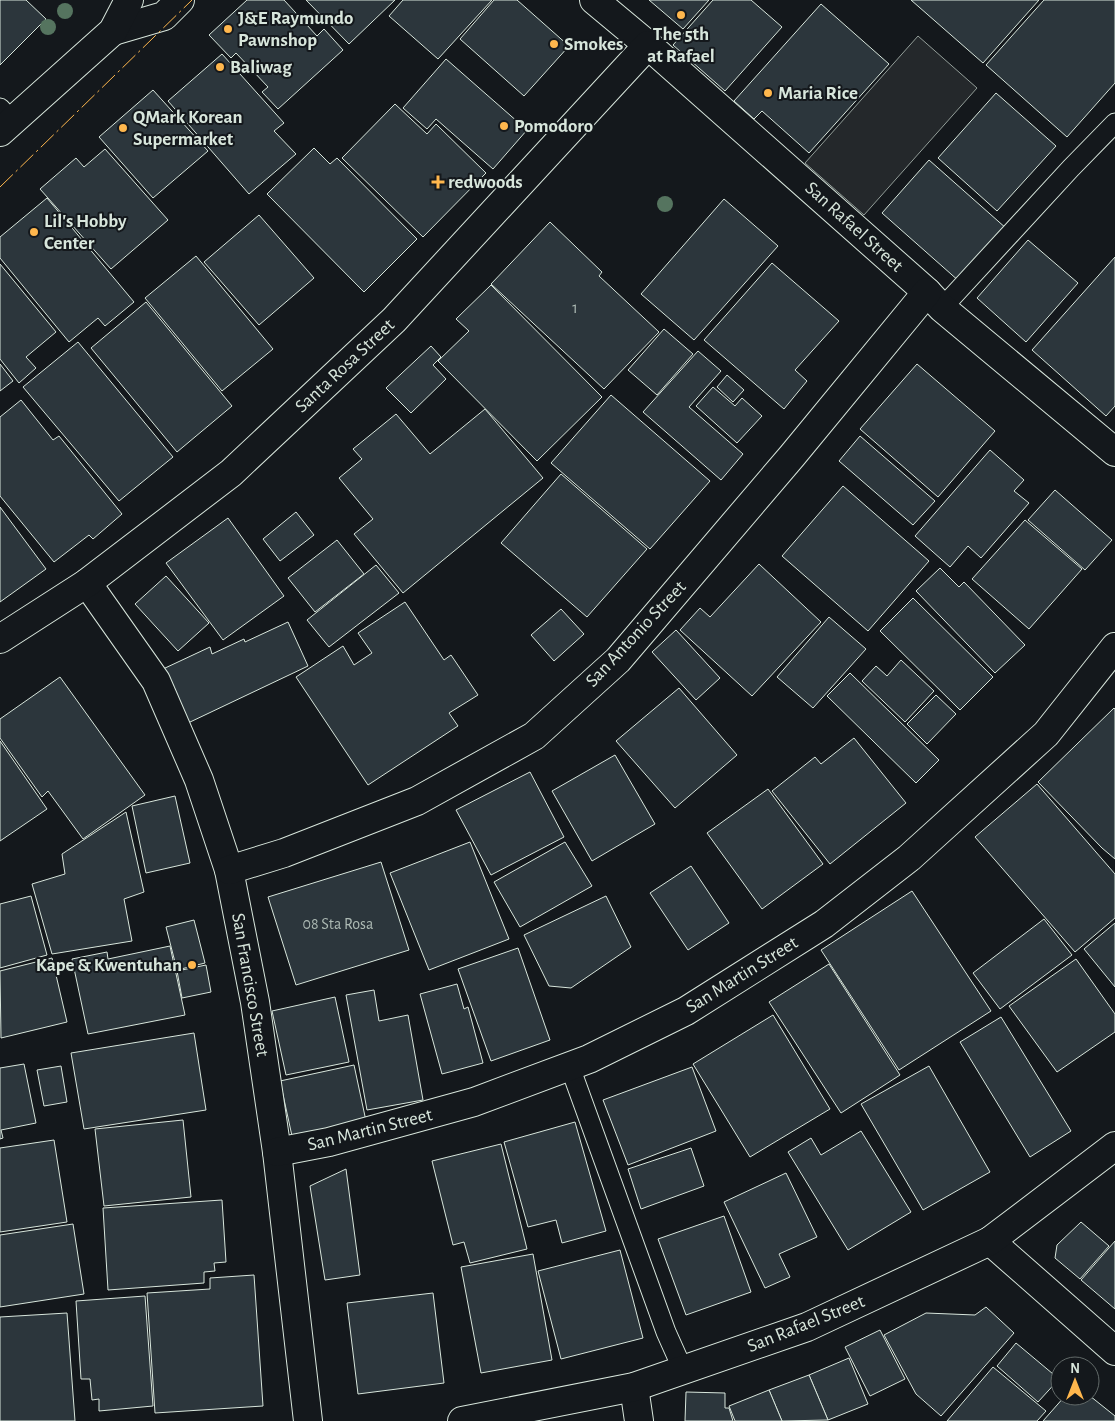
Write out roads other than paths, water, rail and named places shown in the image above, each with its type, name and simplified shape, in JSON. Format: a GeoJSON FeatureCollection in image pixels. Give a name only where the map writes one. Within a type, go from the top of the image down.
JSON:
{"type":"FeatureCollection","features":[{"type":"Feature","properties":{"kind":"street"},"geometry":{"type":"LineString","coordinates":[[113,32],[129,0]]}},
{"type":"Feature","properties":{"kind":"street"},"geometry":{"type":"LineString","coordinates":[[4,121],[113,32],[164,16],[180,0]]}},
{"type":"Feature","properties":{"kind":"street","name":"San Rafael Street"},"geometry":{"type":"LineString","coordinates":[[594,0],[648,45],[934,300],[1115,452]]}},
{"type":"Feature","properties":{"kind":"street","name":"Santa Rosa Street"},"geometry":{"type":"LineString","coordinates":[[0,639],[87,584],[232,474],[387,327],[648,45]]}},
{"type":"Feature","properties":{"kind":"street","name":"San Antonio Street"},"geometry":{"type":"LineString","coordinates":[[229,870],[284,853],[417,801],[534,736],[618,660],[792,456],[934,300]]}},
{"type":"Feature","properties":{"kind":"street","name":"San Francisco Street"},"geometry":{"type":"LineString","coordinates":[[87,584],[156,681],[199,780],[229,870],[255,1002],[277,1152],[308,1421]]}},
{"type":"Feature","properties":{"kind":"street","name":"San Martin Street"},"geometry":{"type":"LineString","coordinates":[[277,1152],[329,1142],[474,1102],[589,1060],[686,1011],[824,924],[909,858],[1046,734],[1115,647]]}},
{"type":"Feature","properties":{"kind":"street","name":"San Rafael Street"},"geometry":{"type":"LineString","coordinates":[[462,1421],[634,1387],[808,1327],[990,1241],[1115,1146]]}},
{"type":"Feature","properties":{"kind":"street"},"geometry":{"type":"LineString","coordinates":[[990,1241],[1115,1351]]}},
{"type":"Feature","properties":{"kind":"street"},"geometry":{"type":"LineString","coordinates":[[634,1387],[639,1421]]}},
{"type":"Feature","properties":{"kind":"lane"},"geometry":{"type":"LineString","coordinates":[[934,300],[1065,175],[1115,123]]}},
{"type":"Feature","properties":{"kind":"lane"},"geometry":{"type":"LineString","coordinates":[[570,1067],[666,1332],[683,1370]]}},
{"type":"Feature","properties":{"kind":"place","name":"The 5th at Rafael"},"geometry":{"type":"Point","coordinates":[681,15]}},
{"type":"Feature","properties":{"kind":"place","name":"J&E Raymundo Pawnshop"},"geometry":{"type":"Point","coordinates":[228,29]}},
{"type":"Feature","properties":{"kind":"place","name":"Smokes"},"geometry":{"type":"Point","coordinates":[554,44]}},
{"type":"Feature","properties":{"kind":"place","name":"Baliwag"},"geometry":{"type":"Point","coordinates":[220,67]}},
{"type":"Feature","properties":{"kind":"place","name":"Maria Rice"},"geometry":{"type":"Point","coordinates":[768,93]}},
{"type":"Feature","properties":{"kind":"place","name":"Pomodoro"},"geometry":{"type":"Point","coordinates":[504,126]}},
{"type":"Feature","properties":{"kind":"place","name":"QMark Korean Supermarket"},"geometry":{"type":"Point","coordinates":[123,128]}},
{"type":"Feature","properties":{"kind":"place","name":"redwoods"},"geometry":{"type":"Point","coordinates":[438,182]}},
{"type":"Feature","properties":{"kind":"place","name":"Lil's Hobby Center"},"geometry":{"type":"Point","coordinates":[34,232]}},
{"type":"Feature","properties":{"kind":"place","name":"Kape & Kwentuhan"},"geometry":{"type":"Point","coordinates":[192,965]}}]}
